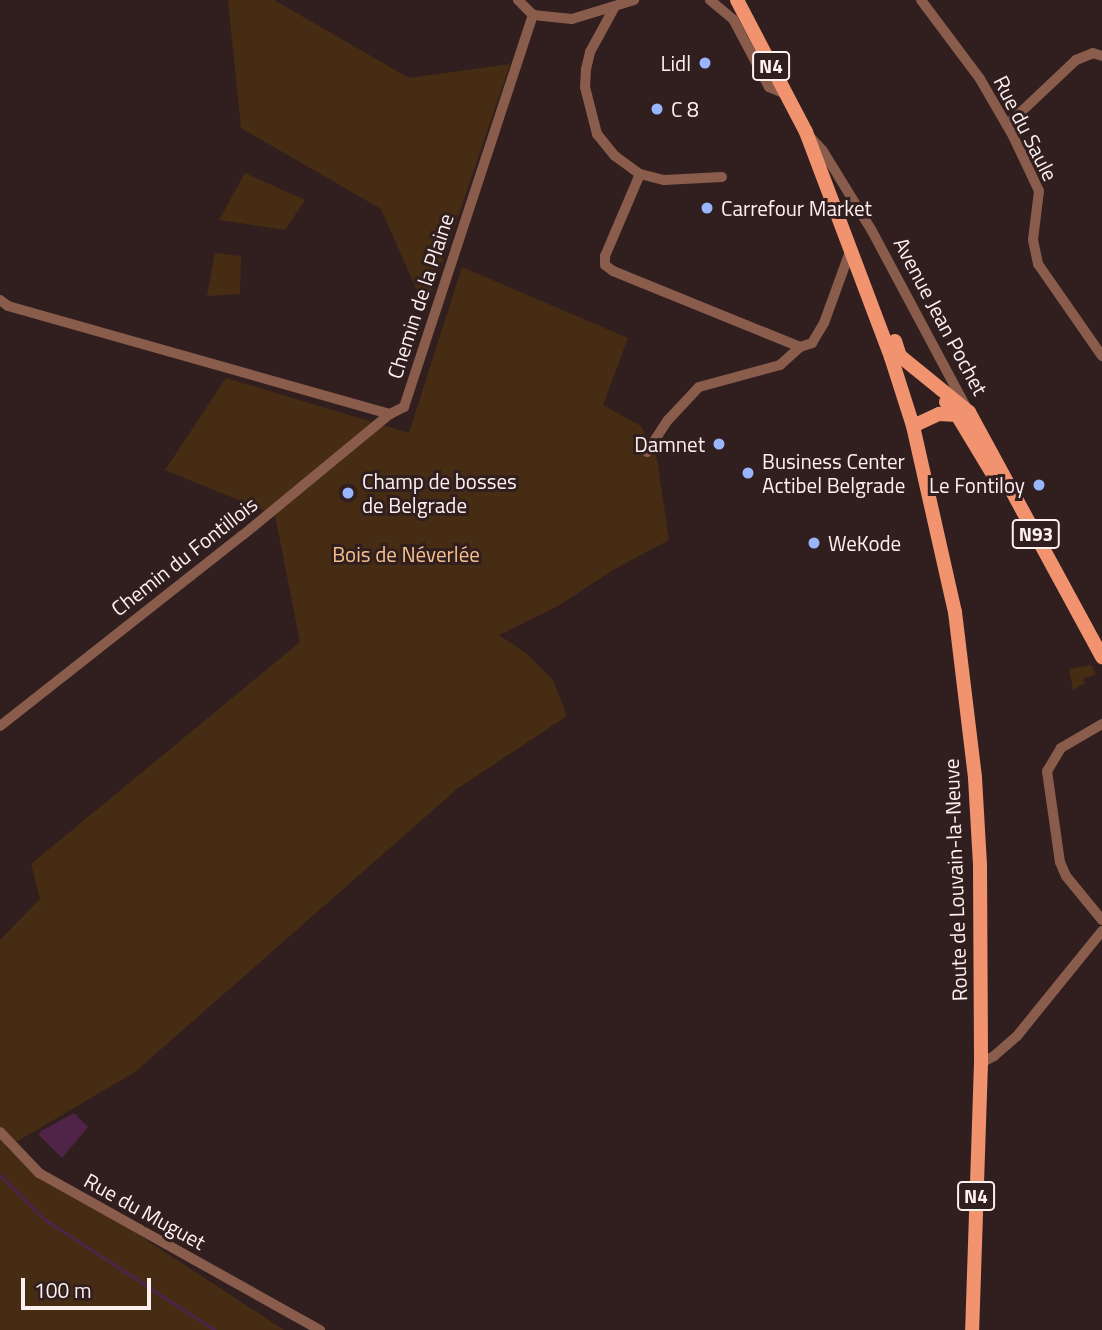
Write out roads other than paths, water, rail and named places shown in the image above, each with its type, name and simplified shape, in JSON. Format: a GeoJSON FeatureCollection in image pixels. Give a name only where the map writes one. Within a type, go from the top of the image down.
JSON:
{"type":"FeatureCollection","features":[{"type":"Feature","properties":{"kind":"main road","name":"Avenue Jean Pochet"},"geometry":{"type":"LineString","coordinates":[[737,0],[806,132]]}},
{"type":"Feature","properties":{"kind":"main road","name":"N4"},"geometry":{"type":"LineString","coordinates":[[806,132],[875,314]]}},
{"type":"Feature","properties":{"kind":"main road","name":"N93"},"geometry":{"type":"LineString","coordinates":[[875,314],[886,323],[900,356],[963,414],[970,434],[1102,659]]}},
{"type":"Feature","properties":{"kind":"main road","name":"Route de Louvain-la-Neuve"},"geometry":{"type":"LineString","coordinates":[[875,314],[913,426],[956,612],[975,778],[980,866],[981,1063],[972,1330]]}},
{"type":"Feature","properties":{"kind":"main road"},"geometry":{"type":"LineString","coordinates":[[891,357],[963,414]]}},
{"type":"Feature","properties":{"kind":"main road"},"geometry":{"type":"LineString","coordinates":[[913,426],[939,414],[963,414]]}},
{"type":"Feature","properties":{"kind":"main road","name":"Avenue Jean Pochet"},"geometry":{"type":"LineString","coordinates":[[963,414],[1102,659]]}},
{"type":"Feature","properties":{"kind":"street"},"geometry":{"type":"LineString","coordinates":[[518,0],[533,15],[572,19],[634,0]]}},
{"type":"Feature","properties":{"kind":"street"},"geometry":{"type":"LineString","coordinates":[[710,0],[733,19],[769,87],[786,94]]}},
{"type":"Feature","properties":{"kind":"street","name":"Rue du Saule"},"geometry":{"type":"LineString","coordinates":[[921,0],[981,79],[1007,125],[1039,191],[1033,240],[1038,264],[1102,356]]}},
{"type":"Feature","properties":{"kind":"street"},"geometry":{"type":"LineString","coordinates":[[614,8],[590,52],[585,87],[597,134],[615,156],[640,174],[664,180],[722,177]]}},
{"type":"Feature","properties":{"kind":"street","name":"Chemin de la Plaine"},"geometry":{"type":"LineString","coordinates":[[390,414],[404,407],[533,15]]}},
{"type":"Feature","properties":{"kind":"street"},"geometry":{"type":"LineString","coordinates":[[1007,125],[1076,60],[1093,53],[1102,56]]}},
{"type":"Feature","properties":{"kind":"street","name":"Avenue Jean Pochet"},"geometry":{"type":"LineString","coordinates":[[806,132],[823,150],[872,231],[963,414]]}},
{"type":"Feature","properties":{"kind":"street"},"geometry":{"type":"LineString","coordinates":[[640,174],[606,256],[605,265],[613,271],[800,347]]}},
{"type":"Feature","properties":{"kind":"street"},"geometry":{"type":"LineString","coordinates":[[647,452],[674,412],[699,387],[780,365],[800,347],[812,343],[824,323],[851,248]]}},
{"type":"Feature","properties":{"kind":"street"},"geometry":{"type":"LineString","coordinates":[[0,300],[8,306],[390,414]]}},
{"type":"Feature","properties":{"kind":"street","name":"Chemin du Fontillois"},"geometry":{"type":"LineString","coordinates":[[0,726],[243,535],[390,414]]}},
{"type":"Feature","properties":{"kind":"street"},"geometry":{"type":"LineString","coordinates":[[1102,724],[1060,748],[1047,771],[1060,862],[1066,876],[1102,920]]}},
{"type":"Feature","properties":{"kind":"street"},"geometry":{"type":"LineString","coordinates":[[981,1063],[994,1056],[1017,1036],[1102,932]]}},
{"type":"Feature","properties":{"kind":"street","name":"Rue du Muguet"},"geometry":{"type":"LineString","coordinates":[[0,1132],[39,1173],[320,1330]]}},
{"type":"Feature","properties":{"kind":"waterway"},"geometry":{"type":"LineString","coordinates":[[0,1175],[46,1220],[215,1330]]}},
{"type":"Feature","properties":{"kind":"place","name":"Lidl"},"geometry":{"type":"Point","coordinates":[705,63]}},
{"type":"Feature","properties":{"kind":"place","name":"C 8"},"geometry":{"type":"Point","coordinates":[657,109]}},
{"type":"Feature","properties":{"kind":"place","name":"Carrefour Market"},"geometry":{"type":"Point","coordinates":[707,208]}},
{"type":"Feature","properties":{"kind":"place","name":"Damnet"},"geometry":{"type":"Point","coordinates":[719,444]}},
{"type":"Feature","properties":{"kind":"place","name":"Business Center Actibel Belgrade"},"geometry":{"type":"Point","coordinates":[748,473]}},
{"type":"Feature","properties":{"kind":"place","name":"Le Fontiloy"},"geometry":{"type":"Point","coordinates":[1039,485]}},
{"type":"Feature","properties":{"kind":"place","name":"Champ de bosses de Belgrade"},"geometry":{"type":"Point","coordinates":[348,493]}},
{"type":"Feature","properties":{"kind":"place","name":"WeKode"},"geometry":{"type":"Point","coordinates":[814,543]}},
{"type":"Feature","properties":{"kind":"park label","name":"Bois de Néverlée"},"geometry":{"type":"Point","coordinates":[406,554]}}]}
